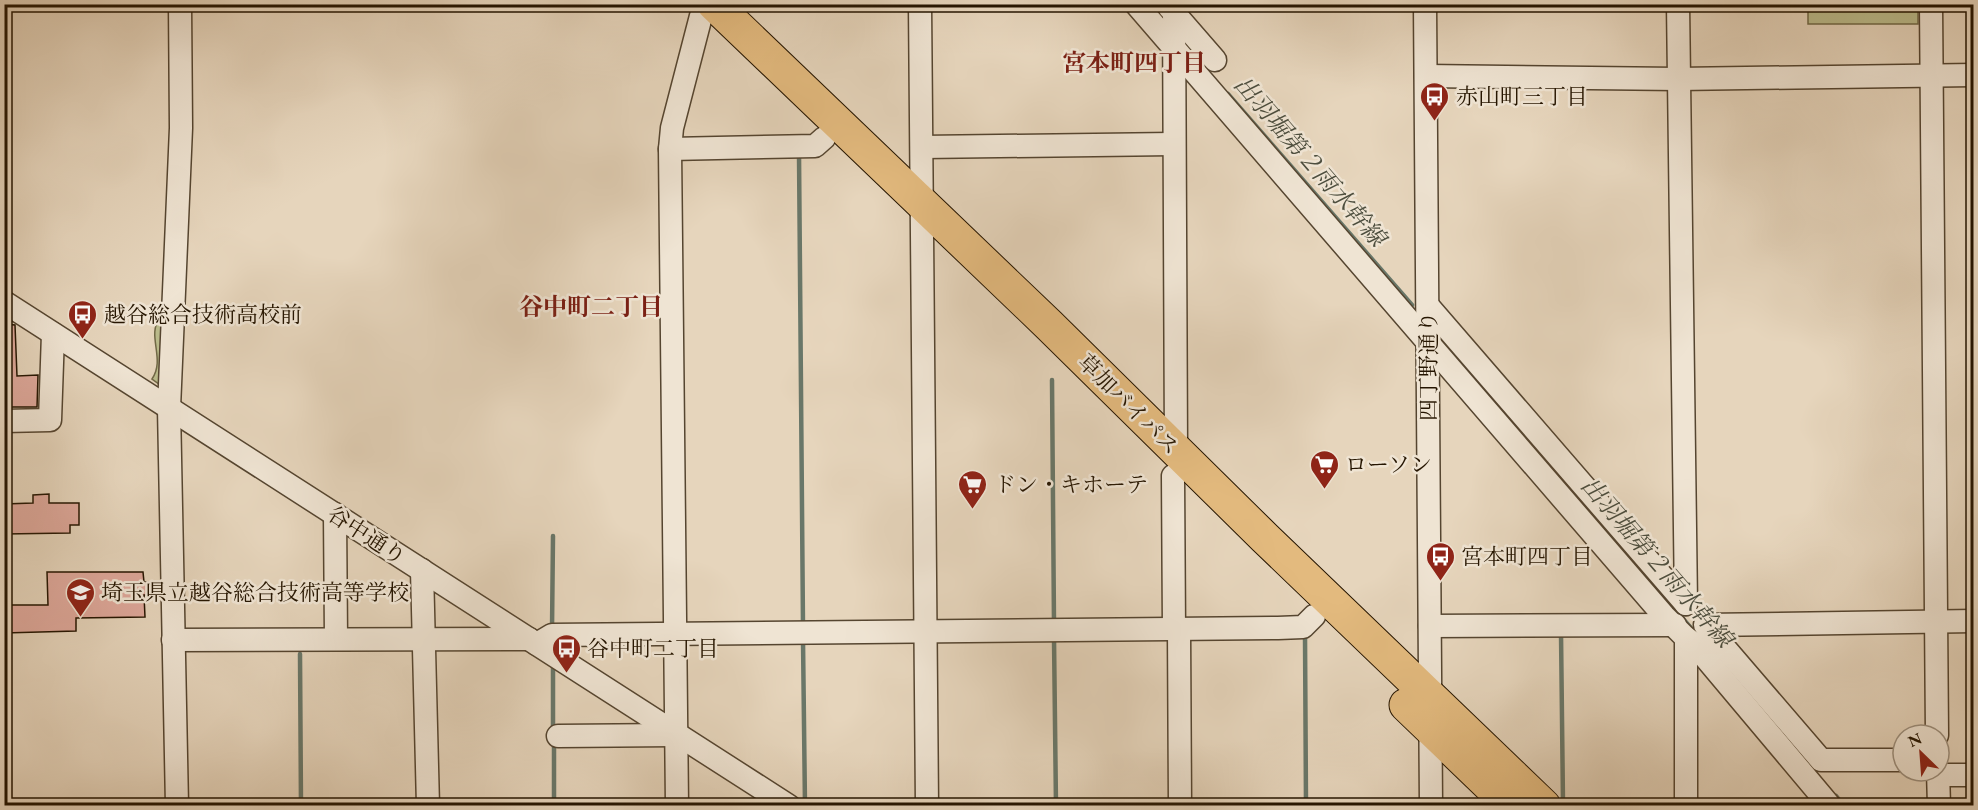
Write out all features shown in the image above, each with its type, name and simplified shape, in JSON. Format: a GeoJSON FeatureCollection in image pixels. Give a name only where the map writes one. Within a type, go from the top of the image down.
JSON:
{"type":"FeatureCollection","features":[{"type":"Feature","properties":{"kind":"highway","name":"草加バイパス"},"geometry":{"type":"LineString","coordinates":[[701,8],[824,138],[922,217]]}},
{"type":"Feature","properties":{"kind":"highway","name":"草加バイパス"},"geometry":{"type":"LineString","coordinates":[[701,8],[922,217],[1430,713],[1511,806]]}},
{"type":"Feature","properties":{"kind":"highway","name":"草加バイパス"},"geometry":{"type":"LineString","coordinates":[[1174,463],[1314,616],[1544,806]]}},
{"type":"Feature","properties":{"kind":"street"},"geometry":{"type":"LineString","coordinates":[[177,806],[169,408],[181,128],[180,4]]}},
{"type":"Feature","properties":{"kind":"street"},"geometry":{"type":"LineString","coordinates":[[920,4],[927,806]]}},
{"type":"Feature","properties":{"kind":"street"},"geometry":{"type":"LineString","coordinates":[[1136,4],[1664,616],[1693,643],[1830,806]]}},
{"type":"Feature","properties":{"kind":"street","name":"四丁野通り"},"geometry":{"type":"LineString","coordinates":[[1425,4],[1431,806]]}},
{"type":"Feature","properties":{"kind":"street"},"geometry":{"type":"LineString","coordinates":[[1428,306],[1686,604],[1678,4]]}},
{"type":"Feature","properties":{"kind":"street"},"geometry":{"type":"LineString","coordinates":[[1931,4],[1937,723]]}},
{"type":"Feature","properties":{"kind":"street"},"geometry":{"type":"LineString","coordinates":[[1172,7],[1174,463],[1180,806]]}},
{"type":"Feature","properties":{"kind":"street"},"geometry":{"type":"LineString","coordinates":[[1172,7],[1215,60]]}},
{"type":"Feature","properties":{"kind":"street"},"geometry":{"type":"LineString","coordinates":[[677,806],[670,149],[672,128],[701,8]]}},
{"type":"Feature","properties":{"kind":"street"},"geometry":{"type":"LineString","coordinates":[[1426,76],[1678,79],[1974,75]]}},
{"type":"Feature","properties":{"kind":"street"},"geometry":{"type":"LineString","coordinates":[[670,149],[815,146],[824,138]]}},
{"type":"Feature","properties":{"kind":"street"},"geometry":{"type":"LineString","coordinates":[[922,147],[1173,144]]}},
{"type":"Feature","properties":{"kind":"street","name":"谷中通り"},"geometry":{"type":"LineString","coordinates":[[4,302],[789,806]]}},
{"type":"Feature","properties":{"kind":"street"},"geometry":{"type":"LineString","coordinates":[[4,421],[50,420],[53,334]]}},
{"type":"Feature","properties":{"kind":"street"},"geometry":{"type":"LineString","coordinates":[[335,514],[336,639]]}},
{"type":"Feature","properties":{"kind":"street"},"geometry":{"type":"LineString","coordinates":[[422,570],[426,638],[428,806]]}},
{"type":"Feature","properties":{"kind":"street"},"geometry":{"type":"LineString","coordinates":[[173,640],[426,638],[533,641],[552,635],[1176,630],[1303,627],[1314,616]]}},
{"type":"Feature","properties":{"kind":"street"},"geometry":{"type":"LineString","coordinates":[[1891,760],[1821,760],[1705,625],[1974,621]]}},
{"type":"Feature","properties":{"kind":"street"},"geometry":{"type":"LineString","coordinates":[[1430,626],[1680,632]]}},
{"type":"Feature","properties":{"kind":"street"},"geometry":{"type":"LineString","coordinates":[[1680,632],[1686,806]]}},
{"type":"Feature","properties":{"kind":"street"},"geometry":{"type":"LineString","coordinates":[[558,736],[675,734]]}},
{"type":"Feature","properties":{"kind":"street"},"geometry":{"type":"LineString","coordinates":[[1951,774],[1974,775]]}},
{"type":"Feature","properties":{"kind":"street"},"geometry":{"type":"LineString","coordinates":[[1938,783],[1939,806]]}},
{"type":"Feature","properties":{"kind":"green space"},"geometry":{"type":"Polygon","coordinates":[[[1808,5],[1918,5],[1918,24],[1808,24],[1808,5]]]}},
{"type":"Feature","properties":{"kind":"green space"},"geometry":{"type":"Polygon","coordinates":[[[160,318],[166,318],[163,387],[152,379],[157,363],[155,332],[160,318]]]}},
{"type":"Feature","properties":{"kind":"building"},"geometry":{"type":"Polygon","coordinates":[[[4,324],[15,325],[17,376],[38,375],[37,407],[4,407],[4,324]]]}},
{"type":"Feature","properties":{"kind":"building"},"geometry":{"type":"Polygon","coordinates":[[[49,494],[49,503],[79,503],[79,525],[70,525],[70,533],[4,534],[4,504],[33,503],[33,495],[49,494]]]}},
{"type":"Feature","properties":{"kind":"building"},"geometry":{"type":"Polygon","coordinates":[[[47,572],[143,572],[144,582],[153,582],[153,595],[144,595],[145,617],[76,618],[76,631],[4,633],[4,605],[48,605],[47,572]]]}},
{"type":"Feature","properties":{"kind":"waterway","name":"出羽堀第２雨水幹線"},"geometry":{"type":"LineString","coordinates":[[1228,94],[1412,305]]}},
{"type":"Feature","properties":{"kind":"waterway"},"geometry":{"type":"LineString","coordinates":[[799,154],[803,626]]}},
{"type":"Feature","properties":{"kind":"waterway","name":"出羽堀第２雨水幹線"},"geometry":{"type":"LineString","coordinates":[[1453,354],[1691,628]]}},
{"type":"Feature","properties":{"kind":"waterway"},"geometry":{"type":"LineString","coordinates":[[1052,380],[1054,623]]}},
{"type":"Feature","properties":{"kind":"waterway"},"geometry":{"type":"LineString","coordinates":[[552,629],[553,536]]}},
{"type":"Feature","properties":{"kind":"waterway"},"geometry":{"type":"LineString","coordinates":[[1561,633],[1563,803]]}},
{"type":"Feature","properties":{"kind":"waterway"},"geometry":{"type":"LineString","coordinates":[[1305,635],[1306,806]]}},
{"type":"Feature","properties":{"kind":"waterway"},"geometry":{"type":"LineString","coordinates":[[1054,638],[1056,806]]}},
{"type":"Feature","properties":{"kind":"waterway"},"geometry":{"type":"LineString","coordinates":[[803,640],[805,806]]}},
{"type":"Feature","properties":{"kind":"waterway"},"geometry":{"type":"LineString","coordinates":[[300,654],[301,806]]}},
{"type":"Feature","properties":{"kind":"waterway"},"geometry":{"type":"LineString","coordinates":[[553,664],[553,731]]}},
{"type":"Feature","properties":{"kind":"waterway"},"geometry":{"type":"LineString","coordinates":[[554,742],[554,806]]}},
{"type":"Feature","properties":{"kind":"waterway","name":"出羽堀第２雨水幹線"},"geometry":{"type":"LineString","coordinates":[[1836,796],[1844,806]]}},
{"type":"Feature","properties":{"kind":"place","name":"赤山町三丁目"},"geometry":{"type":"Point","coordinates":[1435,122]}},
{"type":"Feature","properties":{"kind":"place","name":"越谷総合技術高校前"},"geometry":{"type":"Point","coordinates":[83,340]}},
{"type":"Feature","properties":{"kind":"place","name":"ローソン"},"geometry":{"type":"Point","coordinates":[1324,490]}},
{"type":"Feature","properties":{"kind":"place","name":"ドン・キホーテ"},"geometry":{"type":"Point","coordinates":[973,510]}},
{"type":"Feature","properties":{"kind":"place","name":"宮本町四丁目"},"geometry":{"type":"Point","coordinates":[1440,582]}},
{"type":"Feature","properties":{"kind":"place","name":"埼玉県立越谷総合技術高等学校"},"geometry":{"type":"Point","coordinates":[80,618]}},
{"type":"Feature","properties":{"kind":"place","name":"谷中町二丁目"},"geometry":{"type":"Point","coordinates":[566,674]}},
{"type":"Feature","properties":{"kind":"district","name":"宮本町四丁目"},"geometry":{"type":"Point","coordinates":[1134,63]}},
{"type":"Feature","properties":{"kind":"district","name":"谷中町二丁目"},"geometry":{"type":"Point","coordinates":[591,307]}}]}
